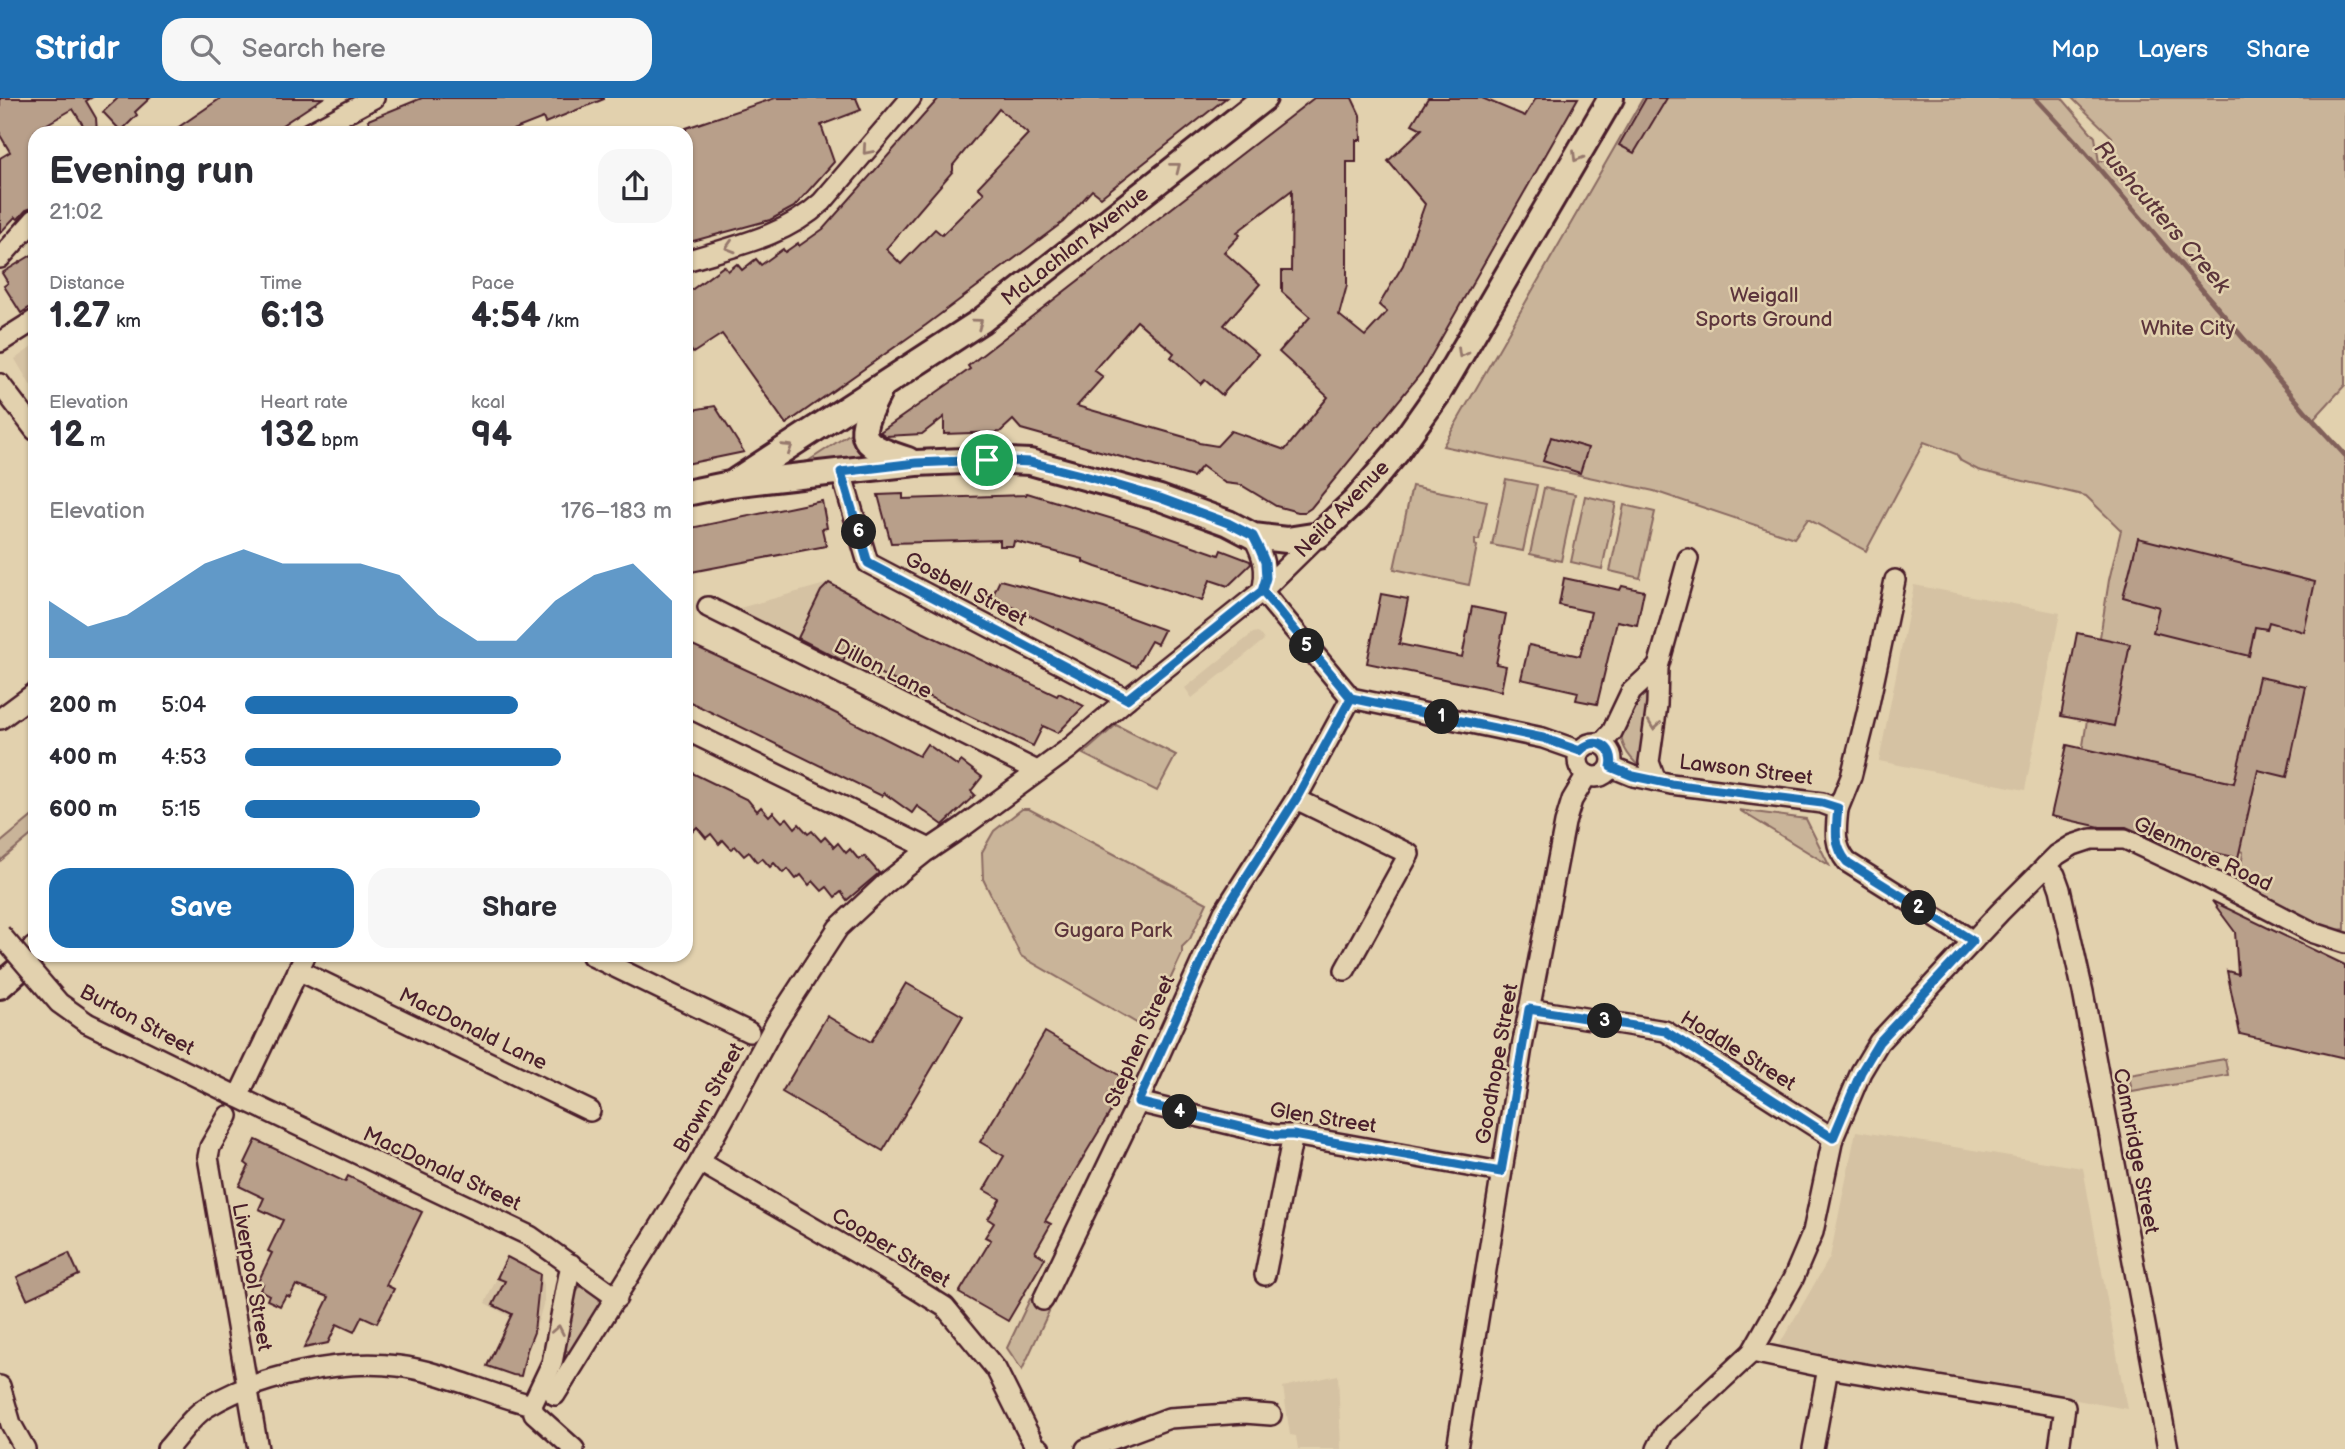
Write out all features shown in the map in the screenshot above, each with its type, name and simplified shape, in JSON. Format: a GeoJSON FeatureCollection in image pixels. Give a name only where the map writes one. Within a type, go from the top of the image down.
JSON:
{"type":"FeatureCollection","features":[{"type":"Feature","properties":{"kind":"main road","name":"McLachlan Avenue"},"geometry":{"type":"LineString","coordinates":[[730,484],[981,321],[1264,98]]}},
{"type":"Feature","properties":{"kind":"main road","name":"Neild Avenue"},"geometry":{"type":"LineString","coordinates":[[1319,535],[1356,500],[1397,451],[1439,392],[1611,98]]}},
{"type":"Feature","properties":{"kind":"main road","name":"McLachlan Avenue"},"geometry":{"type":"LineString","coordinates":[[881,388],[863,422],[864,433],[874,447],[916,463]]}},
{"type":"Feature","properties":{"kind":"main road"},"geometry":{"type":"LineString","coordinates":[[693,492],[730,484],[916,463],[987,460],[1030,462],[1160,498],[1228,523],[1253,536],[1287,540],[1319,535]]}},
{"type":"Feature","properties":{"kind":"main road"},"geometry":{"type":"LineString","coordinates":[[0,986],[28,959]]}},
{"type":"Feature","properties":{"kind":"street"},"geometry":{"type":"LineString","coordinates":[[322,126],[374,98]]}},
{"type":"Feature","properties":{"kind":"street"},"geometry":{"type":"LineString","coordinates":[[693,259],[775,234],[805,218],[822,202],[911,98]]}},
{"type":"Feature","properties":{"kind":"street"},"geometry":{"type":"LineString","coordinates":[[0,258],[28,227]]}},
{"type":"Feature","properties":{"kind":"street"},"geometry":{"type":"LineString","coordinates":[[0,342],[28,324]]}},
{"type":"Feature","properties":{"kind":"street"},"geometry":{"type":"LineString","coordinates":[[0,384],[28,421]]}},
{"type":"Feature","properties":{"kind":"street","name":"Gosbell Street"},"geometry":{"type":"LineString","coordinates":[[841,472],[868,563],[1127,699]]}},
{"type":"Feature","properties":{"kind":"street","name":"Neild Avenue"},"geometry":{"type":"LineString","coordinates":[[930,849],[1070,748],[1262,591],[1319,535]]}},
{"type":"Feature","properties":{"kind":"street"},"geometry":{"type":"LineString","coordinates":[[1253,536],[1265,562],[1266,578],[1262,591],[1351,698],[1543,738],[1580,751]]}},
{"type":"Feature","properties":{"kind":"street"},"geometry":{"type":"LineString","coordinates":[[1656,781],[1649,762],[1657,705],[1658,667],[1688,559]]}},
{"type":"Feature","properties":{"kind":"street"},"geometry":{"type":"LineString","coordinates":[[1895,580],[1864,726],[1851,777],[1838,808],[1835,835],[1840,854],[1847,862],[1973,941]]}},
{"type":"Feature","properties":{"kind":"street","name":"Dillon Lane"},"geometry":{"type":"LineString","coordinates":[[708,607],[1037,771]]}},
{"type":"Feature","properties":{"kind":"street"},"geometry":{"type":"LineString","coordinates":[[1601,744],[1612,732],[1631,692],[1658,667]]}},
{"type":"Feature","properties":{"kind":"street"},"geometry":{"type":"LineString","coordinates":[[0,719],[28,698]]}},
{"type":"Feature","properties":{"kind":"street","name":"Stephen Street"},"geometry":{"type":"LineString","coordinates":[[1043,1300],[1138,1102],[1224,912],[1296,799],[1351,698]]}},
{"type":"Feature","properties":{"kind":"street"},"geometry":{"type":"LineString","coordinates":[[693,733],[930,849]]}},
{"type":"Feature","properties":{"kind":"street"},"geometry":{"type":"LineString","coordinates":[[1589,744],[1601,744],[1610,751],[1611,767],[1601,777],[1587,775],[1578,762],[1580,751],[1589,744]]}},
{"type":"Feature","properties":{"kind":"street","name":"Lawson Street"},"geometry":{"type":"LineString","coordinates":[[1611,767],[1656,781],[1822,803],[1838,808]]}},
{"type":"Feature","properties":{"kind":"street","name":"Goodhope Street"},"geometry":{"type":"LineString","coordinates":[[1457,1449],[1529,1009],[1565,823],[1572,800],[1587,775]]}},
{"type":"Feature","properties":{"kind":"street"},"geometry":{"type":"LineString","coordinates":[[1296,799],[1409,854],[1345,970]]}},
{"type":"Feature","properties":{"kind":"street","name":"Glenmore Road"},"geometry":{"type":"LineString","coordinates":[[1657,1449],[1665,1433],[1752,1352],[1793,1279],[1813,1232],[1833,1138],[1861,1072],[1879,1042],[2046,866],[2073,845],[2091,839],[2125,839],[2314,933],[2345,943]]}},
{"type":"Feature","properties":{"kind":"street","name":"Brown Street"},"geometry":{"type":"LineString","coordinates":[[544,1405],[617,1298],[700,1162],[776,1023],[838,928],[885,884],[930,849]]}},
{"type":"Feature","properties":{"kind":"street","name":"Cambridge Street"},"geometry":{"type":"LineString","coordinates":[[2046,866],[2055,875],[2060,889],[2083,992],[2168,1449]]}},
{"type":"Feature","properties":{"kind":"street","name":"Burton Street"},"geometry":{"type":"LineString","coordinates":[[0,934],[59,1003],[87,1023],[238,1097]]}},
{"type":"Feature","properties":{"kind":"street"},"geometry":{"type":"LineString","coordinates":[[605,962],[749,1031]]}},
{"type":"Feature","properties":{"kind":"street"},"geometry":{"type":"LineString","coordinates":[[238,1097],[302,963]]}},
{"type":"Feature","properties":{"kind":"street","name":"MacDonald Lane"},"geometry":{"type":"LineString","coordinates":[[302,963],[590,1111]]}},
{"type":"Feature","properties":{"kind":"street","name":"Hoddle Street"},"geometry":{"type":"LineString","coordinates":[[1529,1009],[1665,1031],[1833,1138]]}},
{"type":"Feature","properties":{"kind":"street","name":"MacDonald Street"},"geometry":{"type":"LineString","coordinates":[[238,1097],[530,1236],[617,1298]]}},
{"type":"Feature","properties":{"kind":"street","name":"Glen Street"},"geometry":{"type":"LineString","coordinates":[[1138,1102],[1275,1135],[1293,1135],[1501,1172]]}},
{"type":"Feature","properties":{"kind":"street","name":"Liverpool Street"},"geometry":{"type":"LineString","coordinates":[[228,1116],[208,1157],[258,1449]]}},
{"type":"Feature","properties":{"kind":"street"},"geometry":{"type":"LineString","coordinates":[[1265,1275],[1293,1135]]}},
{"type":"Feature","properties":{"kind":"street","name":"Cooper Street"},"geometry":{"type":"LineString","coordinates":[[700,1162],[945,1307],[996,1369],[1028,1433],[1040,1449]]}},
{"type":"Feature","properties":{"kind":"street"},"geometry":{"type":"LineString","coordinates":[[544,1405],[571,1264]]}},
{"type":"Feature","properties":{"kind":"street"},"geometry":{"type":"LineString","coordinates":[[1752,1352],[1828,1368],[2065,1408],[2059,1449]]}},
{"type":"Feature","properties":{"kind":"street"},"geometry":{"type":"LineString","coordinates":[[167,1449],[205,1408],[248,1388],[305,1370],[353,1365],[400,1366],[544,1405],[573,1449]]}},
{"type":"Feature","properties":{"kind":"street"},"geometry":{"type":"LineString","coordinates":[[1813,1449],[1828,1368]]}},
{"type":"Feature","properties":{"kind":"street"},"geometry":{"type":"LineString","coordinates":[[0,1386],[5,1427],[25,1449]]}},
{"type":"Feature","properties":{"kind":"street"},"geometry":{"type":"LineString","coordinates":[[1086,1449],[1169,1418],[1244,1413],[1271,1415]]}},
{"type":"Feature","properties":{"kind":"shaded area"},"geometry":{"type":"Polygon","coordinates":[[[28,350],[28,381],[15,359],[28,350]]]}},
{"type":"Feature","properties":{"kind":"shaded area"},"geometry":{"type":"Polygon","coordinates":[[[829,583],[870,603],[839,668],[725,612],[829,583]]]}},
{"type":"Feature","properties":{"kind":"shaded area"},"geometry":{"type":"Polygon","coordinates":[[[1914,585],[2060,613],[2025,790],[1879,761],[1914,585]]]}},
{"type":"Feature","properties":{"kind":"shaded area"},"geometry":{"type":"Polygon","coordinates":[[[1258,632],[1264,640],[1192,698],[1185,688],[1253,633],[1258,632]]]}},
{"type":"Feature","properties":{"kind":"shaded area"},"geometry":{"type":"Polygon","coordinates":[[[1856,1131],[2083,1168],[2127,1409],[1778,1347],[1830,1257],[1856,1131]]]}},
{"type":"Feature","properties":{"kind":"shaded area"},"geometry":{"type":"Polygon","coordinates":[[[507,1257],[540,1274],[544,1285],[544,1301],[527,1350],[521,1378],[485,1368],[510,1317],[485,1303],[507,1257]]]}},
{"type":"Feature","properties":{"kind":"shaded area"},"geometry":{"type":"Polygon","coordinates":[[[1338,1375],[1341,1449],[1298,1449],[1296,1436],[1290,1435],[1283,1387],[1338,1375]]]}},
{"type":"Feature","properties":{"kind":"green space"},"geometry":{"type":"Polygon","coordinates":[[[1643,98],[2062,98],[2095,137],[2099,162],[2114,151],[2112,137],[2072,98],[2345,98],[2345,385],[2313,420],[2345,453],[2345,929],[2314,933],[2238,892],[2243,852],[2074,803],[2109,580],[2121,530],[2086,496],[1978,470],[1961,461],[1956,454],[1924,442],[1866,551],[1808,519],[1794,538],[1654,491],[1443,446],[1643,98]]]}},
{"type":"Feature","properties":{"kind":"green space"},"geometry":{"type":"Polygon","coordinates":[[[851,433],[862,458],[805,463],[851,433]]]}},
{"type":"Feature","properties":{"kind":"green space"},"geometry":{"type":"Polygon","coordinates":[[[1506,479],[1537,485],[1523,551],[1492,545],[1506,479]]]}},
{"type":"Feature","properties":{"kind":"green space"},"geometry":{"type":"Polygon","coordinates":[[[1412,486],[1487,501],[1479,540],[1475,540],[1477,546],[1469,585],[1394,569],[1412,486]]]}},
{"type":"Feature","properties":{"kind":"green space"},"geometry":{"type":"Polygon","coordinates":[[[1544,488],[1575,494],[1561,561],[1530,554],[1544,488]]]}},
{"type":"Feature","properties":{"kind":"green space"},"geometry":{"type":"Polygon","coordinates":[[[1585,496],[1616,503],[1602,569],[1571,562],[1585,496]]]}},
{"type":"Feature","properties":{"kind":"green space"},"geometry":{"type":"Polygon","coordinates":[[[1624,505],[1655,512],[1640,578],[1610,571],[1624,505]]]}},
{"type":"Feature","properties":{"kind":"green space"},"geometry":{"type":"Polygon","coordinates":[[[1650,681],[1644,767],[1640,767],[1629,755],[1621,734],[1628,714],[1650,681]]]}},
{"type":"Feature","properties":{"kind":"green space"},"geometry":{"type":"Polygon","coordinates":[[[1116,725],[1176,755],[1157,791],[1083,754],[1116,725]]]}},
{"type":"Feature","properties":{"kind":"green space","name":"Gugara Park"},"geometry":{"type":"Polygon","coordinates":[[[1022,809],[1029,809],[1207,903],[1190,939],[1182,947],[1182,954],[1147,1029],[1021,956],[983,879],[982,852],[994,831],[1022,809]]]}},
{"type":"Feature","properties":{"kind":"green space"},"geometry":{"type":"Polygon","coordinates":[[[1739,810],[1806,819],[1829,865],[1739,810]]]}},
{"type":"Feature","properties":{"kind":"green space"},"geometry":{"type":"Polygon","coordinates":[[[28,820],[28,838],[0,861],[0,843],[28,820]]]}},
{"type":"Feature","properties":{"kind":"green space"},"geometry":{"type":"Polygon","coordinates":[[[2225,1059],[2228,1075],[2132,1092],[2129,1075],[2225,1059]]]}},
{"type":"Feature","properties":{"kind":"green space"},"geometry":{"type":"Polygon","coordinates":[[[582,1286],[598,1296],[601,1305],[570,1353],[563,1348],[576,1293],[582,1286]]]}},
{"type":"Feature","properties":{"kind":"green space"},"geometry":{"type":"Polygon","coordinates":[[[1030,1299],[1050,1309],[1022,1370],[1007,1348],[1030,1299]]]}},
{"type":"Feature","properties":{"kind":"building"},"geometry":{"type":"Polygon","coordinates":[[[0,98],[91,98],[86,101],[96,118],[97,126],[84,126],[73,109],[44,126],[28,126],[28,209],[18,219],[15,217],[0,233],[0,158],[10,152],[0,135],[0,98]]]}},
{"type":"Feature","properties":{"kind":"building"},"geometry":{"type":"Polygon","coordinates":[[[118,98],[150,98],[135,112],[137,115],[126,126],[116,126],[103,112],[118,98]]]}},
{"type":"Feature","properties":{"kind":"building"},"geometry":{"type":"Polygon","coordinates":[[[221,98],[323,98],[281,126],[180,126],[221,98]]]}},
{"type":"Feature","properties":{"kind":"building"},"geometry":{"type":"Polygon","coordinates":[[[422,98],[604,98],[545,123],[543,118],[523,126],[371,126],[368,120],[422,98]]]}},
{"type":"Feature","properties":{"kind":"building"},"geometry":{"type":"Polygon","coordinates":[[[775,98],[856,98],[861,110],[821,125],[834,162],[794,207],[770,220],[693,241],[692,126],[775,98]]]}},
{"type":"Feature","properties":{"kind":"building"},"geometry":{"type":"Polygon","coordinates":[[[939,98],[1226,98],[1101,197],[1092,190],[1063,222],[926,325],[786,424],[722,334],[693,353],[693,289],[724,266],[728,271],[737,264],[742,270],[756,259],[761,265],[783,249],[785,252],[798,243],[799,246],[823,229],[939,98]],[[999,109],[953,165],[953,171],[886,249],[901,264],[935,229],[942,235],[984,193],[978,187],[1028,134],[999,109]]]}},
{"type":"Feature","properties":{"kind":"building"},"geometry":{"type":"Polygon","coordinates":[[[1314,98],[1352,98],[1360,115],[1361,140],[1356,140],[1356,162],[1347,162],[1347,285],[1339,315],[1365,336],[1387,312],[1379,305],[1403,265],[1425,204],[1388,161],[1422,129],[1412,124],[1428,98],[1482,98],[1525,116],[1536,98],[1578,98],[1422,372],[1305,512],[1276,506],[1241,485],[1225,483],[1202,466],[1193,477],[1021,429],[1013,420],[1000,432],[944,434],[944,417],[922,434],[886,436],[880,432],[970,369],[968,366],[1314,98]],[[1292,190],[1237,232],[1240,235],[1224,252],[1260,284],[1224,325],[1258,354],[1222,395],[1205,380],[1201,384],[1171,357],[1174,353],[1137,321],[1094,370],[1103,377],[1077,406],[1199,443],[1217,446],[1231,431],[1285,450],[1328,397],[1279,352],[1310,317],[1282,292],[1282,271],[1291,271],[1292,190]]]}},
{"type":"Feature","properties":{"kind":"building"},"geometry":{"type":"Polygon","coordinates":[[[1646,98],[1667,98],[1634,153],[1619,145],[1646,98]]]}},
{"type":"Feature","properties":{"kind":"building"},"geometry":{"type":"Polygon","coordinates":[[[28,257],[28,308],[21,313],[4,286],[8,283],[2,273],[28,257]]]}},
{"type":"Feature","properties":{"kind":"building"},"geometry":{"type":"Polygon","coordinates":[[[715,406],[744,452],[693,463],[693,410],[715,406]]]}},
{"type":"Feature","properties":{"kind":"building"},"geometry":{"type":"Polygon","coordinates":[[[1551,437],[1588,448],[1580,473],[1543,461],[1551,437]]]}},
{"type":"Feature","properties":{"kind":"building"},"geometry":{"type":"Polygon","coordinates":[[[1027,493],[1219,555],[1221,550],[1250,561],[1251,564],[1228,586],[1210,580],[1202,601],[1096,567],[1083,562],[1083,559],[1014,541],[1013,546],[1000,546],[1000,540],[891,543],[878,495],[903,494],[903,499],[1027,493]]]}},
{"type":"Feature","properties":{"kind":"building"},"geometry":{"type":"Polygon","coordinates":[[[822,501],[827,528],[822,529],[826,546],[693,572],[693,528],[822,501]]]}},
{"type":"Feature","properties":{"kind":"building"},"geometry":{"type":"Polygon","coordinates":[[[2138,538],[2315,582],[2304,632],[2269,622],[2267,629],[2255,627],[2249,656],[2153,632],[2159,607],[2123,597],[2138,538]]]}},
{"type":"Feature","properties":{"kind":"building"},"geometry":{"type":"Polygon","coordinates":[[[1564,578],[1620,590],[1622,586],[1644,591],[1637,625],[1617,621],[1597,704],[1576,700],[1578,692],[1521,679],[1529,645],[1580,656],[1591,612],[1559,605],[1564,578]]]}},
{"type":"Feature","properties":{"kind":"building"},"geometry":{"type":"Polygon","coordinates":[[[1000,580],[1104,608],[1164,630],[1157,644],[1151,641],[1136,667],[992,597],[1000,580]]]}},
{"type":"Feature","properties":{"kind":"building"},"geometry":{"type":"Polygon","coordinates":[[[829,583],[918,630],[1057,696],[1059,693],[1084,706],[1058,733],[1043,726],[1033,746],[845,657],[843,661],[798,638],[821,591],[829,583]]]}},
{"type":"Feature","properties":{"kind":"building"},"geometry":{"type":"Polygon","coordinates":[[[1381,594],[1408,599],[1399,644],[1462,657],[1472,607],[1506,614],[1496,664],[1506,666],[1501,691],[1367,663],[1381,594]]]}},
{"type":"Feature","properties":{"kind":"building"},"geometry":{"type":"Polygon","coordinates":[[[2077,633],[2130,644],[2114,726],[2061,716],[2077,633]]]}},
{"type":"Feature","properties":{"kind":"building"},"geometry":{"type":"Polygon","coordinates":[[[693,645],[790,690],[919,756],[927,744],[958,766],[961,761],[982,777],[971,791],[975,795],[943,825],[917,806],[912,813],[884,793],[882,796],[693,703],[693,645]]]}},
{"type":"Feature","properties":{"kind":"building"},"geometry":{"type":"Polygon","coordinates":[[[2259,677],[2306,687],[2287,777],[2258,770],[2238,858],[2154,839],[2126,827],[2100,827],[2051,816],[2067,745],[2234,783],[2259,677]]]}},
{"type":"Feature","properties":{"kind":"building"},"geometry":{"type":"Polygon","coordinates":[[[693,773],[748,800],[757,811],[761,807],[769,816],[773,812],[782,822],[787,818],[795,828],[799,824],[808,834],[812,831],[821,841],[825,837],[834,847],[838,843],[846,853],[850,849],[859,860],[864,856],[879,873],[847,900],[841,892],[835,897],[827,887],[822,891],[813,881],[809,885],[801,875],[796,879],[788,869],[783,873],[774,863],[770,867],[762,858],[757,862],[749,852],[744,856],[735,846],[731,849],[723,840],[719,844],[711,834],[706,838],[697,827],[693,831],[693,773]]]}},
{"type":"Feature","properties":{"kind":"building"},"geometry":{"type":"Polygon","coordinates":[[[2212,901],[2345,965],[2345,1058],[2240,1034],[2227,971],[2238,974],[2235,932],[2212,901]]]}},
{"type":"Feature","properties":{"kind":"building"},"geometry":{"type":"Polygon","coordinates":[[[906,983],[963,1016],[883,1151],[782,1092],[827,1016],[871,1042],[906,983]]]}},
{"type":"Feature","properties":{"kind":"building"},"geometry":{"type":"Polygon","coordinates":[[[1045,1032],[1129,1081],[1045,1221],[1051,1224],[1035,1252],[1045,1258],[1008,1321],[959,1293],[991,1240],[985,1237],[994,1223],[988,1219],[1000,1199],[984,1190],[1004,1156],[980,1142],[1045,1032]]]}},
{"type":"Feature","properties":{"kind":"building"},"geometry":{"type":"Polygon","coordinates":[[[256,1140],[345,1182],[348,1176],[422,1212],[386,1285],[394,1289],[377,1323],[362,1316],[354,1332],[337,1324],[328,1343],[304,1348],[329,1297],[296,1285],[290,1297],[286,1295],[280,1306],[267,1300],[269,1295],[260,1290],[263,1284],[258,1282],[272,1253],[268,1251],[283,1220],[259,1209],[264,1198],[239,1186],[249,1166],[245,1163],[256,1140]]]}},
{"type":"Feature","properties":{"kind":"building"},"geometry":{"type":"Polygon","coordinates":[[[69,1253],[79,1275],[27,1299],[17,1277],[69,1253]]]}},
{"type":"Feature","properties":{"kind":"building"},"geometry":{"type":"Polygon","coordinates":[[[507,1257],[540,1274],[534,1332],[521,1376],[487,1366],[512,1314],[493,1305],[505,1281],[497,1278],[507,1257]]]}},
{"type":"Feature","properties":{"kind":"waterway","name":"Rushcutters Creek"},"geometry":{"type":"LineString","coordinates":[[2035,98],[2078,144],[2345,455]]}},
{"type":"Feature","properties":{"kind":"route"},"geometry":{"type":"LineString","coordinates":[[987,460],[916,463],[841,472],[868,563],[1127,699],[1262,591],[1351,698],[1296,799],[1224,912],[1138,1102],[1275,1135],[1293,1135],[1501,1172],[1529,1009],[1665,1031],[1833,1138],[1861,1072],[1879,1042],[1973,941],[1847,862],[1840,854],[1835,835],[1838,808],[1822,803],[1671,784],[1633,776],[1611,767],[1613,762],[1610,751],[1601,744],[1589,744],[1580,751],[1543,738],[1351,698],[1318,660],[1262,591],[1266,578],[1265,562],[1253,536],[1228,523],[1160,498],[1085,476],[1030,462],[987,460]]}},
{"type":"Feature","properties":{"kind":"park label","name":"Weigall Sports Ground"},"geometry":{"type":"Point","coordinates":[1764,307]}},
{"type":"Feature","properties":{"kind":"park label","name":"White City"},"geometry":{"type":"Point","coordinates":[2188,328]}}]}
